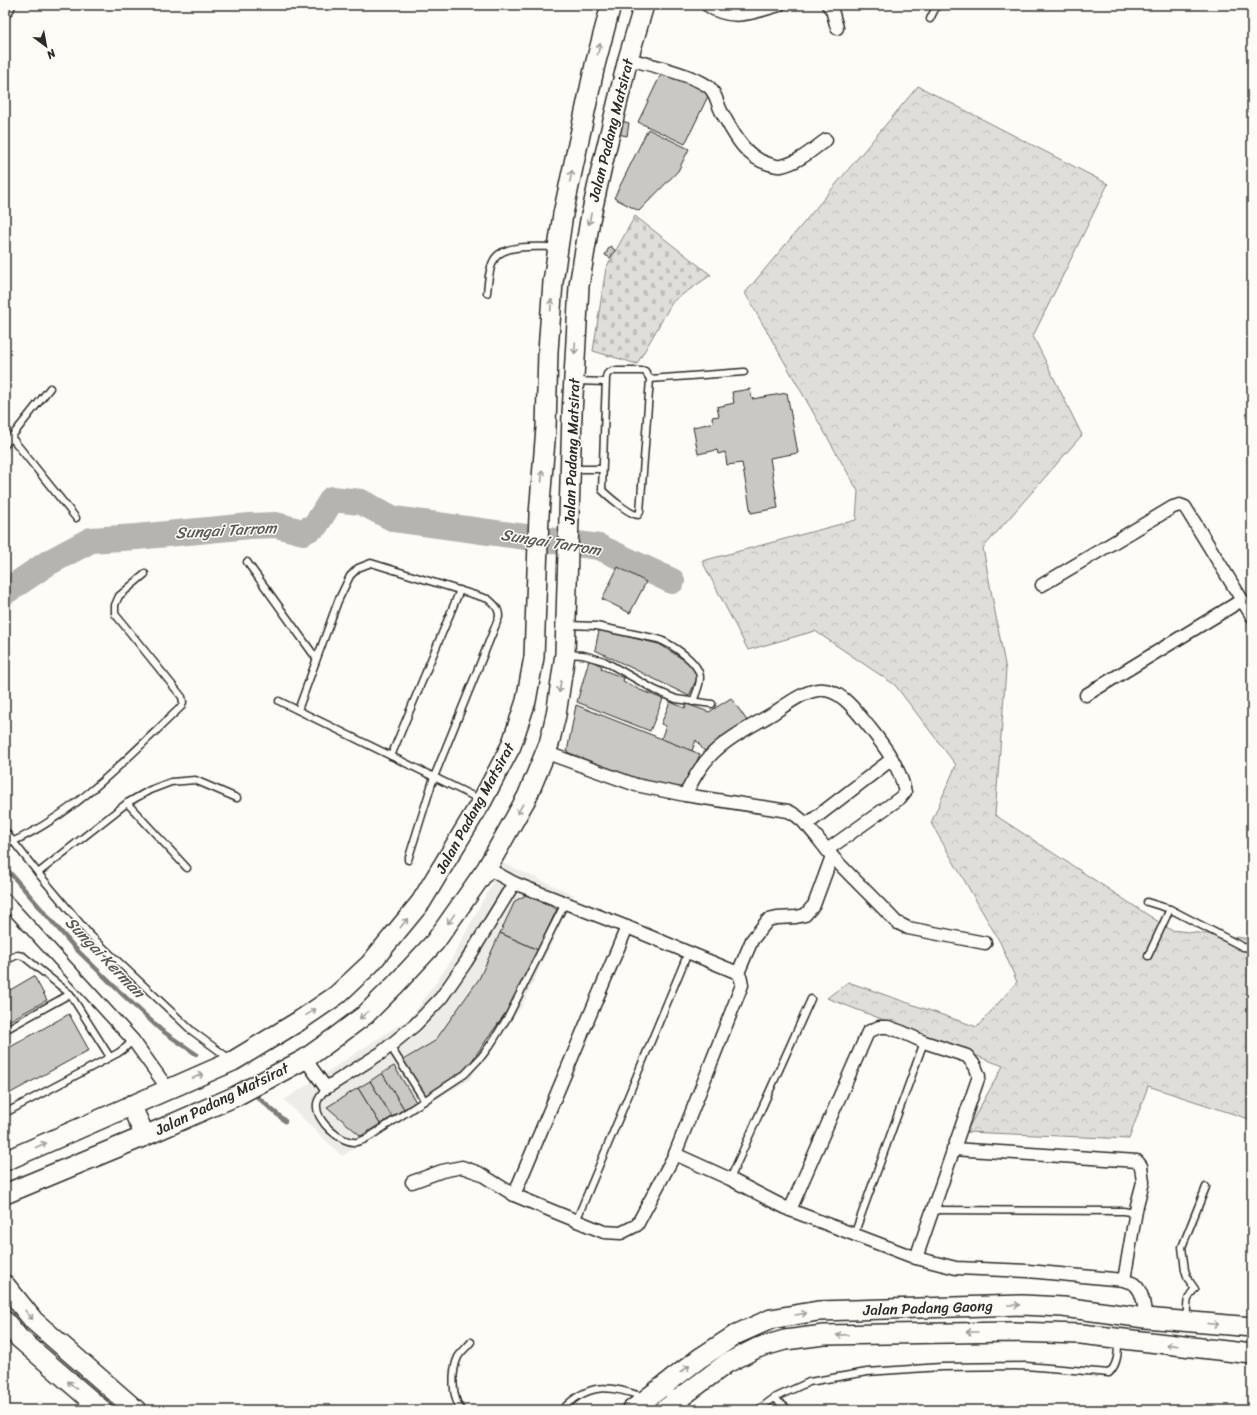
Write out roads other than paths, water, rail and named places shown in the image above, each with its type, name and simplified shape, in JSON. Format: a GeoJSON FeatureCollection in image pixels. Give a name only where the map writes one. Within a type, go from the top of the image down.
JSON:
{"type":"FeatureCollection","features":[{"type":"Feature","properties":{"kind":"main road","name":"Jalan Padang Matsirat"},"geometry":{"type":"LineString","coordinates":[[5,1161],[233,1061],[299,1021],[337,995],[370,964],[421,902],[482,801],[511,746],[526,701],[534,657],[539,515],[546,428],[548,343],[553,282],[563,214],[595,65],[611,5]]}},
{"type":"Feature","properties":{"kind":"main road","name":"Jalan Padang Matsirat"},"geometry":{"type":"LineString","coordinates":[[5,1194],[145,1136],[236,1096],[304,1059],[365,1015],[435,942],[486,868],[527,797],[547,753],[556,715],[565,654],[570,469],[579,286],[590,220],[614,112],[644,5]]}},
{"type":"Feature","properties":{"kind":"main road"},"geometry":{"type":"LineString","coordinates":[[131,1105],[145,1136]]}},
{"type":"Feature","properties":{"kind":"main road"},"geometry":{"type":"LineString","coordinates":[[5,1284],[34,1321],[136,1410]]}},
{"type":"Feature","properties":{"kind":"main road","name":"Jalan Padang Gaong"},"geometry":{"type":"LineString","coordinates":[[639,1404],[700,1358],[737,1334],[770,1319],[818,1311],[1022,1305],[1063,1307],[1145,1318],[1252,1327]]}},
{"type":"Feature","properties":{"kind":"main road"},"geometry":{"type":"LineString","coordinates":[[5,1321],[19,1338],[102,1410]]}},
{"type":"Feature","properties":{"kind":"main road","name":"Jalan Padang Gaong"},"geometry":{"type":"LineString","coordinates":[[676,1407],[727,1363],[757,1348],[785,1340],[824,1335],[1012,1332],[1082,1334],[1252,1354]]}},
{"type":"Feature","properties":{"kind":"street"},"geometry":{"type":"LineString","coordinates":[[5,12],[9,5]]}},
{"type":"Feature","properties":{"kind":"street"},"geometry":{"type":"LineString","coordinates":[[708,5],[728,15],[748,14],[779,5]]}},
{"type":"Feature","properties":{"kind":"street"},"geometry":{"type":"LineString","coordinates":[[828,5],[832,10],[837,28]]}},
{"type":"Feature","properties":{"kind":"street"},"geometry":{"type":"LineString","coordinates":[[628,58],[647,63],[708,86],[714,92],[719,108],[739,141],[746,150],[757,159],[767,164],[780,167],[798,160],[826,140]]}},
{"type":"Feature","properties":{"kind":"street"},"geometry":{"type":"LineString","coordinates":[[1042,585],[1173,507],[1180,505],[1185,507],[1252,616]]}},
{"type":"Feature","properties":{"kind":"street"},"geometry":{"type":"LineString","coordinates":[[1086,695],[1242,600]]}},
{"type":"Feature","properties":{"kind":"street"},"geometry":{"type":"LineString","coordinates":[[685,795],[701,767],[712,754],[729,740],[804,695],[819,690],[831,692],[844,699],[856,710],[892,759],[903,782],[905,792],[900,798],[830,853],[814,905],[805,915],[768,920],[752,940],[738,973]]}},
{"type":"Feature","properties":{"kind":"street"},"geometry":{"type":"LineString","coordinates":[[547,753],[636,785],[685,795],[788,811],[794,814],[806,825],[830,853],[896,922],[908,928],[985,943]]}},
{"type":"Feature","properties":{"kind":"street"},"geometry":{"type":"LineString","coordinates":[[806,825],[892,759]]}},
{"type":"Feature","properties":{"kind":"street"},"geometry":{"type":"LineString","coordinates":[[412,1182],[442,1171],[462,1167],[479,1173],[514,1195],[604,1232],[621,1233],[637,1225],[676,1154],[742,985],[738,973],[627,927],[514,883],[486,868]]}},
{"type":"Feature","properties":{"kind":"street"},"geometry":{"type":"LineString","coordinates":[[304,1059],[326,1088],[390,1046],[415,1025],[442,998],[466,962],[514,883]]}},
{"type":"Feature","properties":{"kind":"street"},"geometry":{"type":"LineString","coordinates":[[5,900],[132,1040],[168,1089]]}},
{"type":"Feature","properties":{"kind":"street"},"geometry":{"type":"LineString","coordinates":[[514,1195],[627,927]]}},
{"type":"Feature","properties":{"kind":"street"},"geometry":{"type":"LineString","coordinates":[[790,1210],[868,1032],[879,1027],[888,1027],[924,1042],[967,1056],[976,1066],[979,1076],[916,1258]]}},
{"type":"Feature","properties":{"kind":"street"},"geometry":{"type":"LineString","coordinates":[[954,1149],[1137,1161],[1141,1166],[1143,1182],[1124,1280]]}},
{"type":"Feature","properties":{"kind":"street"},"geometry":{"type":"LineString","coordinates":[[676,1154],[730,1179],[790,1210],[916,1258],[956,1268],[1028,1271],[1124,1280],[1134,1284],[1140,1294],[1145,1305],[1145,1318]]}},
{"type":"Feature","properties":{"kind":"street"},"geometry":{"type":"LineString","coordinates":[[662,1386],[676,1407]]}},
{"type":"Feature","properties":{"kind":"lane"},"geometry":{"type":"LineString","coordinates":[[930,19],[937,5]]}},
{"type":"Feature","properties":{"kind":"lane"},"geometry":{"type":"LineString","coordinates":[[486,293],[490,270],[496,256],[511,248],[558,247]]}},
{"type":"Feature","properties":{"kind":"lane"},"geometry":{"type":"LineString","coordinates":[[612,371],[645,371],[650,379],[640,512],[638,515],[634,515],[602,490],[605,382],[607,374],[612,371]]}},
{"type":"Feature","properties":{"kind":"lane"},"geometry":{"type":"LineString","coordinates":[[650,379],[744,372]]}},
{"type":"Feature","properties":{"kind":"lane"},"geometry":{"type":"LineString","coordinates":[[574,381],[605,382]]}},
{"type":"Feature","properties":{"kind":"lane"},"geometry":{"type":"LineString","coordinates":[[5,445],[50,388]]}},
{"type":"Feature","properties":{"kind":"lane"},"geometry":{"type":"LineString","coordinates":[[11,437],[76,518]]}},
{"type":"Feature","properties":{"kind":"lane"},"geometry":{"type":"LineString","coordinates":[[570,469],[602,469]]}},
{"type":"Feature","properties":{"kind":"lane"},"geometry":{"type":"LineString","coordinates":[[247,562],[316,658]]}},
{"type":"Feature","properties":{"kind":"lane"},"geometry":{"type":"LineString","coordinates":[[298,710],[338,601],[350,576],[358,568],[371,563],[488,599],[496,605],[499,612],[499,618],[434,777],[408,860]]}},
{"type":"Feature","properties":{"kind":"lane"},"geometry":{"type":"LineString","coordinates":[[14,841],[32,833],[50,822],[104,780],[182,706],[182,697],[115,614],[115,604],[119,596],[145,574]]}},
{"type":"Feature","properties":{"kind":"lane"},"geometry":{"type":"LineString","coordinates":[[391,756],[460,590]]}},
{"type":"Feature","properties":{"kind":"lane"},"geometry":{"type":"LineString","coordinates":[[566,624],[596,626],[667,642],[681,652],[699,671],[700,682],[693,702]]}},
{"type":"Feature","properties":{"kind":"lane"},"geometry":{"type":"LineString","coordinates":[[565,654],[583,655],[604,661],[655,690],[676,699],[712,704]]}},
{"type":"Feature","properties":{"kind":"lane"},"geometry":{"type":"LineString","coordinates":[[280,701],[482,801]]}},
{"type":"Feature","properties":{"kind":"lane"},"geometry":{"type":"LineString","coordinates":[[38,873],[127,803],[150,790],[171,782],[195,780],[237,798]]}},
{"type":"Feature","properties":{"kind":"lane"},"geometry":{"type":"LineString","coordinates":[[127,803],[187,868]]}},
{"type":"Feature","properties":{"kind":"lane"},"geometry":{"type":"LineString","coordinates":[[5,830],[38,873],[94,939],[192,1031],[233,1061]]}},
{"type":"Feature","properties":{"kind":"lane"},"geometry":{"type":"LineString","coordinates":[[1147,902],[1170,909],[1243,947],[1252,948]]}},
{"type":"Feature","properties":{"kind":"lane"},"geometry":{"type":"LineString","coordinates":[[326,1088],[317,1102],[317,1111],[321,1120],[333,1133],[347,1141],[358,1142],[369,1137],[465,1074],[482,1056],[493,1041],[509,1014],[565,903]]}},
{"type":"Feature","properties":{"kind":"lane"},"geometry":{"type":"LineString","coordinates":[[1148,956],[1170,909]]}},
{"type":"Feature","properties":{"kind":"lane"},"geometry":{"type":"LineString","coordinates":[[576,1220],[688,952]]}},
{"type":"Feature","properties":{"kind":"lane"},"geometry":{"type":"LineString","coordinates":[[5,962],[17,954],[23,956],[70,994],[110,1057]]}},
{"type":"Feature","properties":{"kind":"lane"},"geometry":{"type":"LineString","coordinates":[[5,1030],[70,994]]}},
{"type":"Feature","properties":{"kind":"lane"},"geometry":{"type":"LineString","coordinates":[[730,1179],[812,999]]}},
{"type":"Feature","properties":{"kind":"lane"},"geometry":{"type":"LineString","coordinates":[[5,1113],[126,1048],[132,1040]]}},
{"type":"Feature","properties":{"kind":"lane"},"geometry":{"type":"LineString","coordinates":[[854,1235],[924,1042]]}},
{"type":"Feature","properties":{"kind":"lane"},"geometry":{"type":"LineString","coordinates":[[390,1046],[424,1101]]}},
{"type":"Feature","properties":{"kind":"lane"},"geometry":{"type":"LineString","coordinates":[[1187,1322],[1187,1302],[1189,1294],[1195,1288],[1188,1280],[1182,1247],[1206,1187]]}},
{"type":"Feature","properties":{"kind":"lane"},"geometry":{"type":"LineString","coordinates":[[932,1210],[1123,1211],[1136,1213]]}},
{"type":"Feature","properties":{"kind":"lane"},"geometry":{"type":"LineString","coordinates":[[758,1410],[774,1398],[808,1382],[867,1372],[941,1367],[1026,1366],[1109,1373],[1113,1370],[1117,1360],[1118,1339]]}},
{"type":"Feature","properties":{"kind":"lane"},"geometry":{"type":"LineString","coordinates":[[461,1410],[456,1403],[454,1375],[458,1357],[471,1342]]}},
{"type":"Feature","properties":{"kind":"lane"},"geometry":{"type":"LineString","coordinates":[[562,1410],[570,1402],[589,1390],[609,1387],[624,1390],[639,1404]]}},
{"type":"Feature","properties":{"kind":"lane"},"geometry":{"type":"LineString","coordinates":[[774,1398],[788,1410]]}},
{"type":"Feature","properties":{"kind":"waterway","name":"Sungai Tarrom"},"geometry":{"type":"LineString","coordinates":[[5,592],[48,563],[91,540],[276,525],[303,532],[316,525],[332,499],[361,502],[394,519],[599,547],[672,581]]}},
{"type":"Feature","properties":{"kind":"waterway","name":"Sungai Kerman"},"geometry":{"type":"LineString","coordinates":[[5,867],[75,948],[161,1030],[196,1054]]}},
{"type":"Feature","properties":{"kind":"waterway","name":"Sungai Kerman"},"geometry":{"type":"LineString","coordinates":[[254,1094],[285,1121]]}}]}
